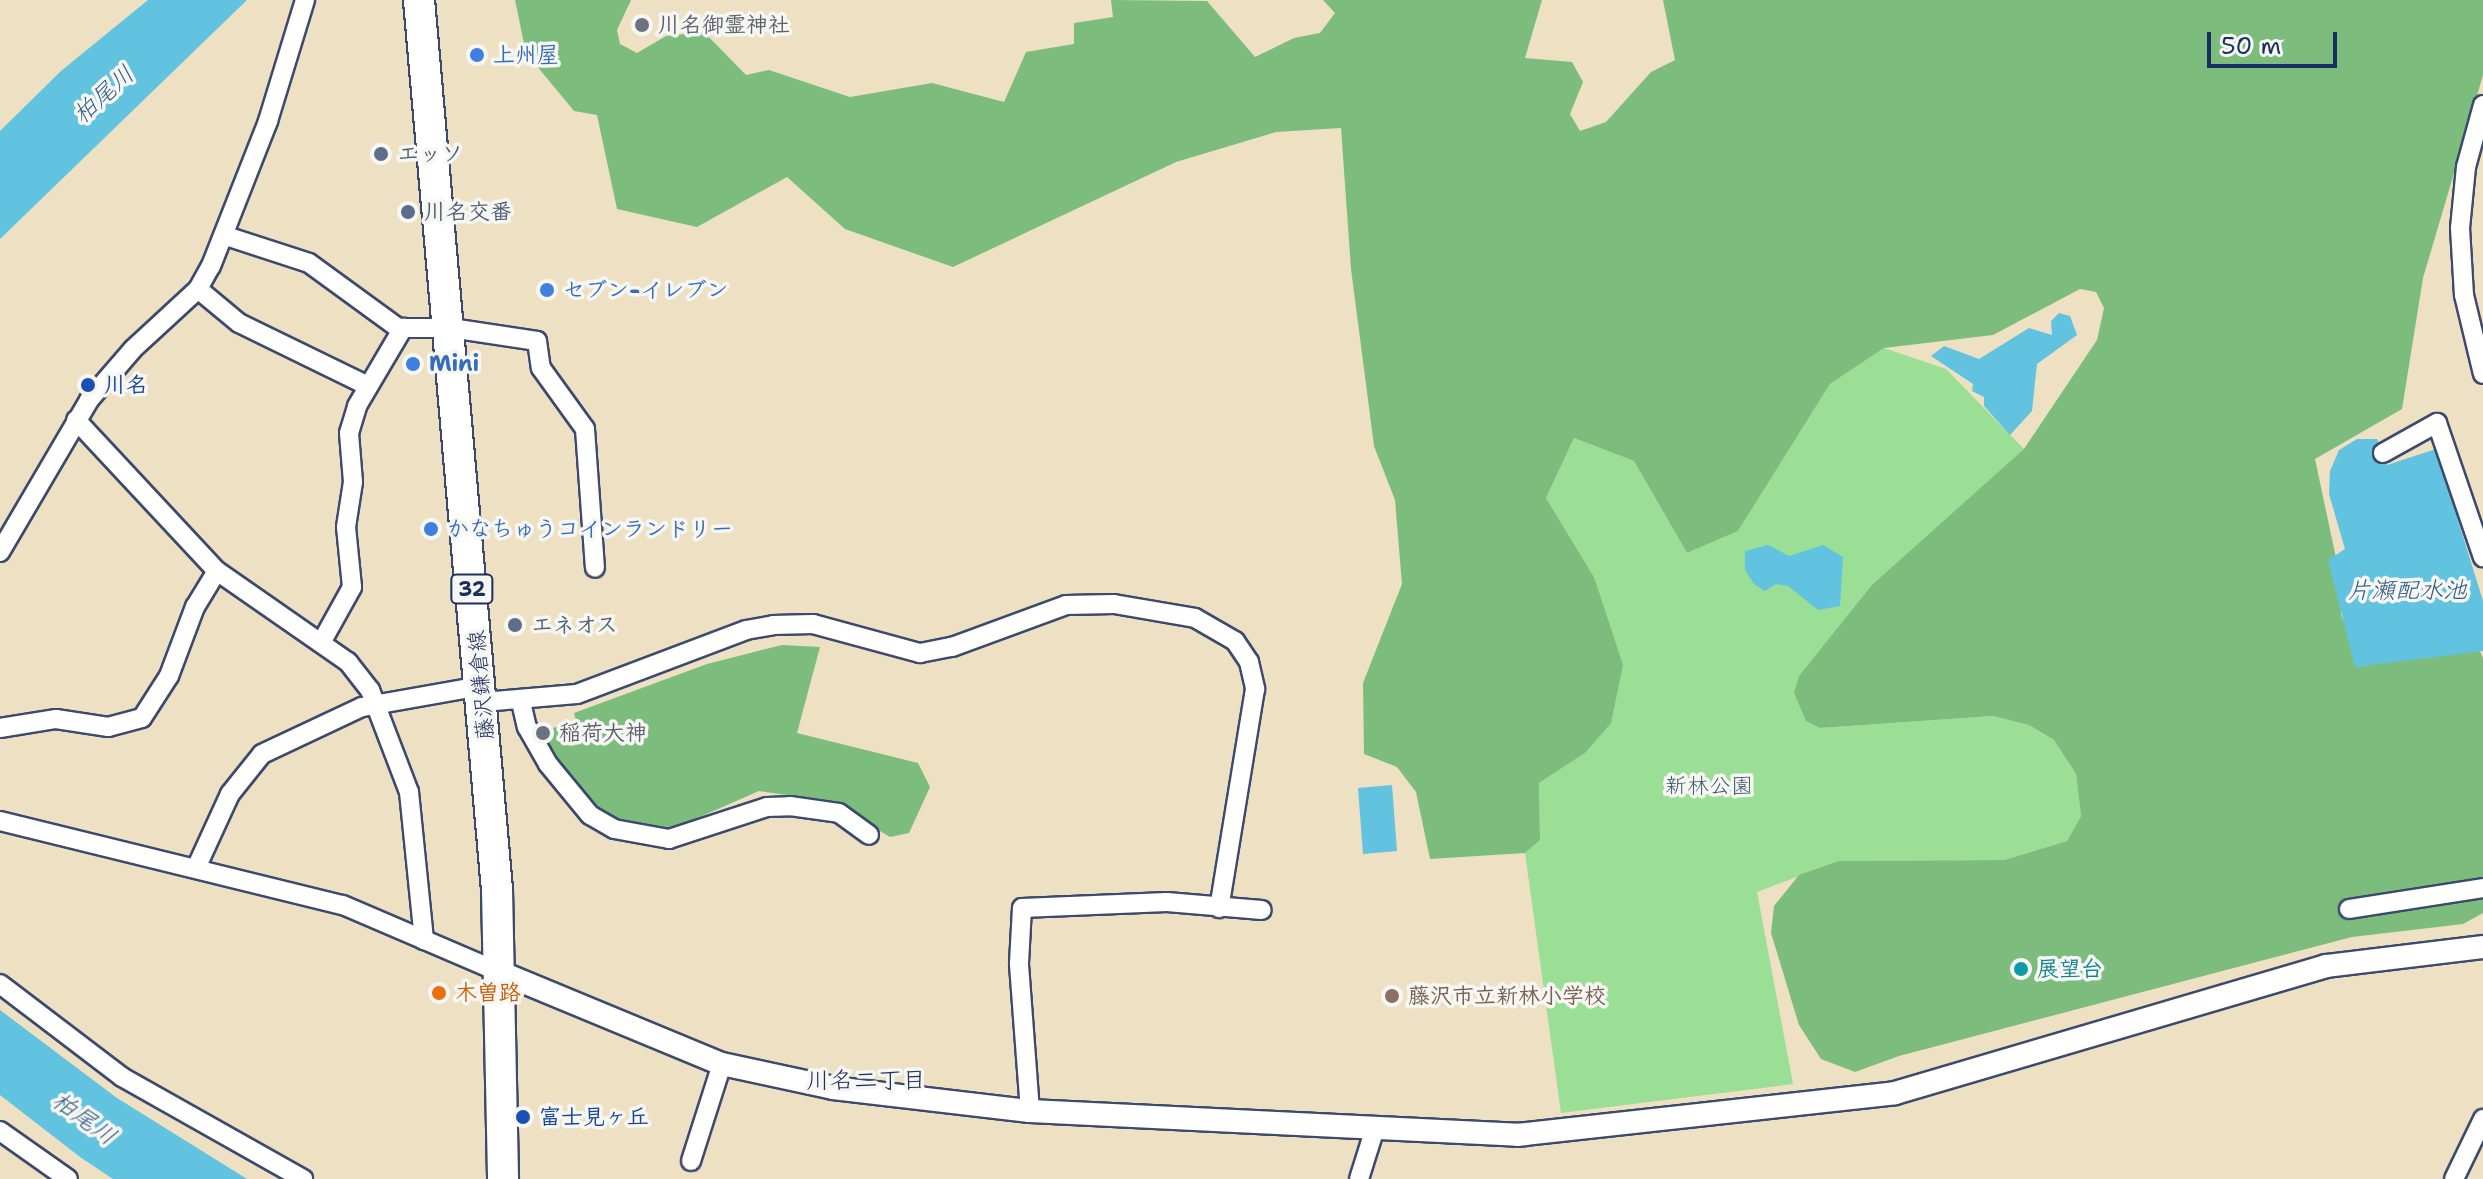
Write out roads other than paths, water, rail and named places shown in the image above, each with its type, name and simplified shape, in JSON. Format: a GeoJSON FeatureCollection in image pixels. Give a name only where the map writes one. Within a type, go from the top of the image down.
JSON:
{"type":"FeatureCollection","features":[{"type":"Feature","properties":{"kind":"main road","name":"藤沢鎌倉線"},"geometry":{"type":"LineString","coordinates":[[419,0],[451,328],[502,973],[503,1179]]}},
{"type":"Feature","properties":{"kind":"street"},"geometry":{"type":"LineString","coordinates":[[0,552],[76,420],[106,377],[198,289],[226,236],[305,0]]}},
{"type":"Feature","properties":{"kind":"street"},"geometry":{"type":"LineString","coordinates":[[2483,105],[2466,167],[2460,228],[2464,295],[2483,374]]}},
{"type":"Feature","properties":{"kind":"street"},"geometry":{"type":"LineString","coordinates":[[226,236],[309,263],[332,284],[403,328],[451,328],[537,341],[541,368],[585,429],[595,568]]}},
{"type":"Feature","properties":{"kind":"street"},"geometry":{"type":"LineString","coordinates":[[198,289],[239,323],[368,386]]}},
{"type":"Feature","properties":{"kind":"street"},"geometry":{"type":"LineString","coordinates":[[321,643],[352,587],[346,527],[353,482],[348,442],[368,386],[403,328]]}},
{"type":"Feature","properties":{"kind":"street"},"geometry":{"type":"LineString","coordinates":[[76,420],[217,571],[348,662],[378,704],[409,792],[424,940]]}},
{"type":"Feature","properties":{"kind":"street"},"geometry":{"type":"LineString","coordinates":[[2383,453],[2437,423],[2483,557]]}},
{"type":"Feature","properties":{"kind":"street"},"geometry":{"type":"LineString","coordinates":[[0,728],[56,719],[108,727],[142,718],[169,676],[195,607],[217,571]]}},
{"type":"Feature","properties":{"kind":"street"},"geometry":{"type":"LineString","coordinates":[[197,866],[230,794],[252,762],[302,733],[378,704],[482,694],[521,702],[577,694],[739,632],[773,625],[813,624],[920,653],[952,647],[1066,605],[1114,604],[1195,618],[1235,641],[1249,662],[1255,689],[1219,908]]}},
{"type":"Feature","properties":{"kind":"street"},"geometry":{"type":"LineString","coordinates":[[521,702],[527,727],[548,764],[590,815],[614,829],[669,839],[767,807],[790,806],[839,813],[869,835]]}},
{"type":"Feature","properties":{"kind":"street"},"geometry":{"type":"LineString","coordinates":[[0,821],[197,866],[343,905],[722,1064],[833,1088],[1030,1111],[1374,1131],[1517,1135],[1874,1097],[2326,966],[2483,947]]}},
{"type":"Feature","properties":{"kind":"street"},"geometry":{"type":"LineString","coordinates":[[2349,909],[2483,888]]}},
{"type":"Feature","properties":{"kind":"street"},"geometry":{"type":"LineString","coordinates":[[1030,1111],[1019,963],[1022,908],[1167,902],[1262,910]]}},
{"type":"Feature","properties":{"kind":"street"},"geometry":{"type":"LineString","coordinates":[[0,984],[122,1077],[303,1179]]}},
{"type":"Feature","properties":{"kind":"street"},"geometry":{"type":"LineString","coordinates":[[691,1161],[722,1064]]}},
{"type":"Feature","properties":{"kind":"street"},"geometry":{"type":"LineString","coordinates":[[2454,1179],[2483,1119]]}},
{"type":"Feature","properties":{"kind":"street"},"geometry":{"type":"LineString","coordinates":[[0,1131],[68,1179]]}},
{"type":"Feature","properties":{"kind":"street"},"geometry":{"type":"LineString","coordinates":[[1359,1179],[1374,1131]]}},
{"type":"Feature","properties":{"kind":"water","name":"柏尾川"},"geometry":{"type":"Polygon","coordinates":[[[148,0],[247,0],[0,239],[0,131],[61,71],[148,0]]]}},
{"type":"Feature","properties":{"kind":"water"},"geometry":{"type":"Polygon","coordinates":[[[2059,313],[2070,316],[2077,335],[2037,364],[2032,411],[2010,435],[1984,406],[1984,397],[1972,391],[1973,384],[1931,356],[1944,346],[1979,359],[2029,328],[2052,335],[2051,321],[2059,313]]]}},
{"type":"Feature","properties":{"kind":"water","name":"片瀬配水池"},"geometry":{"type":"Polygon","coordinates":[[[2357,439],[2377,439],[2387,465],[2436,449],[2483,601],[2483,651],[2355,667],[2328,560],[2345,549],[2329,494],[2330,471],[2339,450],[2357,439]]]}},
{"type":"Feature","properties":{"kind":"water"},"geometry":{"type":"Polygon","coordinates":[[[1768,545],[1789,556],[1823,545],[1843,557],[1840,606],[1818,610],[1788,586],[1776,584],[1765,591],[1754,584],[1745,570],[1745,551],[1768,545]]]}},
{"type":"Feature","properties":{"kind":"water"},"geometry":{"type":"Polygon","coordinates":[[[1392,785],[1397,851],[1363,854],[1358,788],[1392,785]]]}},
{"type":"Feature","properties":{"kind":"water","name":"柏尾川"},"geometry":{"type":"Polygon","coordinates":[[[0,1010],[117,1098],[247,1179],[113,1179],[80,1157],[0,1095],[0,1010]]]}},
{"type":"Feature","properties":{"kind":"place","name":"川名御霊神社"},"geometry":{"type":"Point","coordinates":[642,25]}},
{"type":"Feature","properties":{"kind":"place","name":"上州屋"},"geometry":{"type":"Point","coordinates":[477,55]}},
{"type":"Feature","properties":{"kind":"place","name":"エッソ"},"geometry":{"type":"Point","coordinates":[381,154]}},
{"type":"Feature","properties":{"kind":"place","name":"川名交番"},"geometry":{"type":"Point","coordinates":[408,212]}},
{"type":"Feature","properties":{"kind":"place","name":"セブン-イレブン"},"geometry":{"type":"Point","coordinates":[547,290]}},
{"type":"Feature","properties":{"kind":"place","name":"Mini"},"geometry":{"type":"Point","coordinates":[413,364]}},
{"type":"Feature","properties":{"kind":"place","name":"川名"},"geometry":{"type":"Point","coordinates":[88,385]}},
{"type":"Feature","properties":{"kind":"place","name":"かなちゅうコインランドリー"},"geometry":{"type":"Point","coordinates":[431,529]}},
{"type":"Feature","properties":{"kind":"place","name":"エネオス"},"geometry":{"type":"Point","coordinates":[515,625]}},
{"type":"Feature","properties":{"kind":"place","name":"稲荷大神"},"geometry":{"type":"Point","coordinates":[543,733]}},
{"type":"Feature","properties":{"kind":"place","name":"展望台"},"geometry":{"type":"Point","coordinates":[2021,969]}},
{"type":"Feature","properties":{"kind":"place","name":"木曽路"},"geometry":{"type":"Point","coordinates":[439,993]}},
{"type":"Feature","properties":{"kind":"place","name":"藤沢市立新林小学校"},"geometry":{"type":"Point","coordinates":[1392,996]}},
{"type":"Feature","properties":{"kind":"place","name":"富士見ヶ丘"},"geometry":{"type":"Point","coordinates":[523,1117]}},
{"type":"Feature","properties":{"kind":"district","name":"川名二丁目"},"geometry":{"type":"Point","coordinates":[866,1081]}},
{"type":"Feature","properties":{"kind":"park label","name":"新林公園"},"geometry":{"type":"Point","coordinates":[1709,786]}}]}
